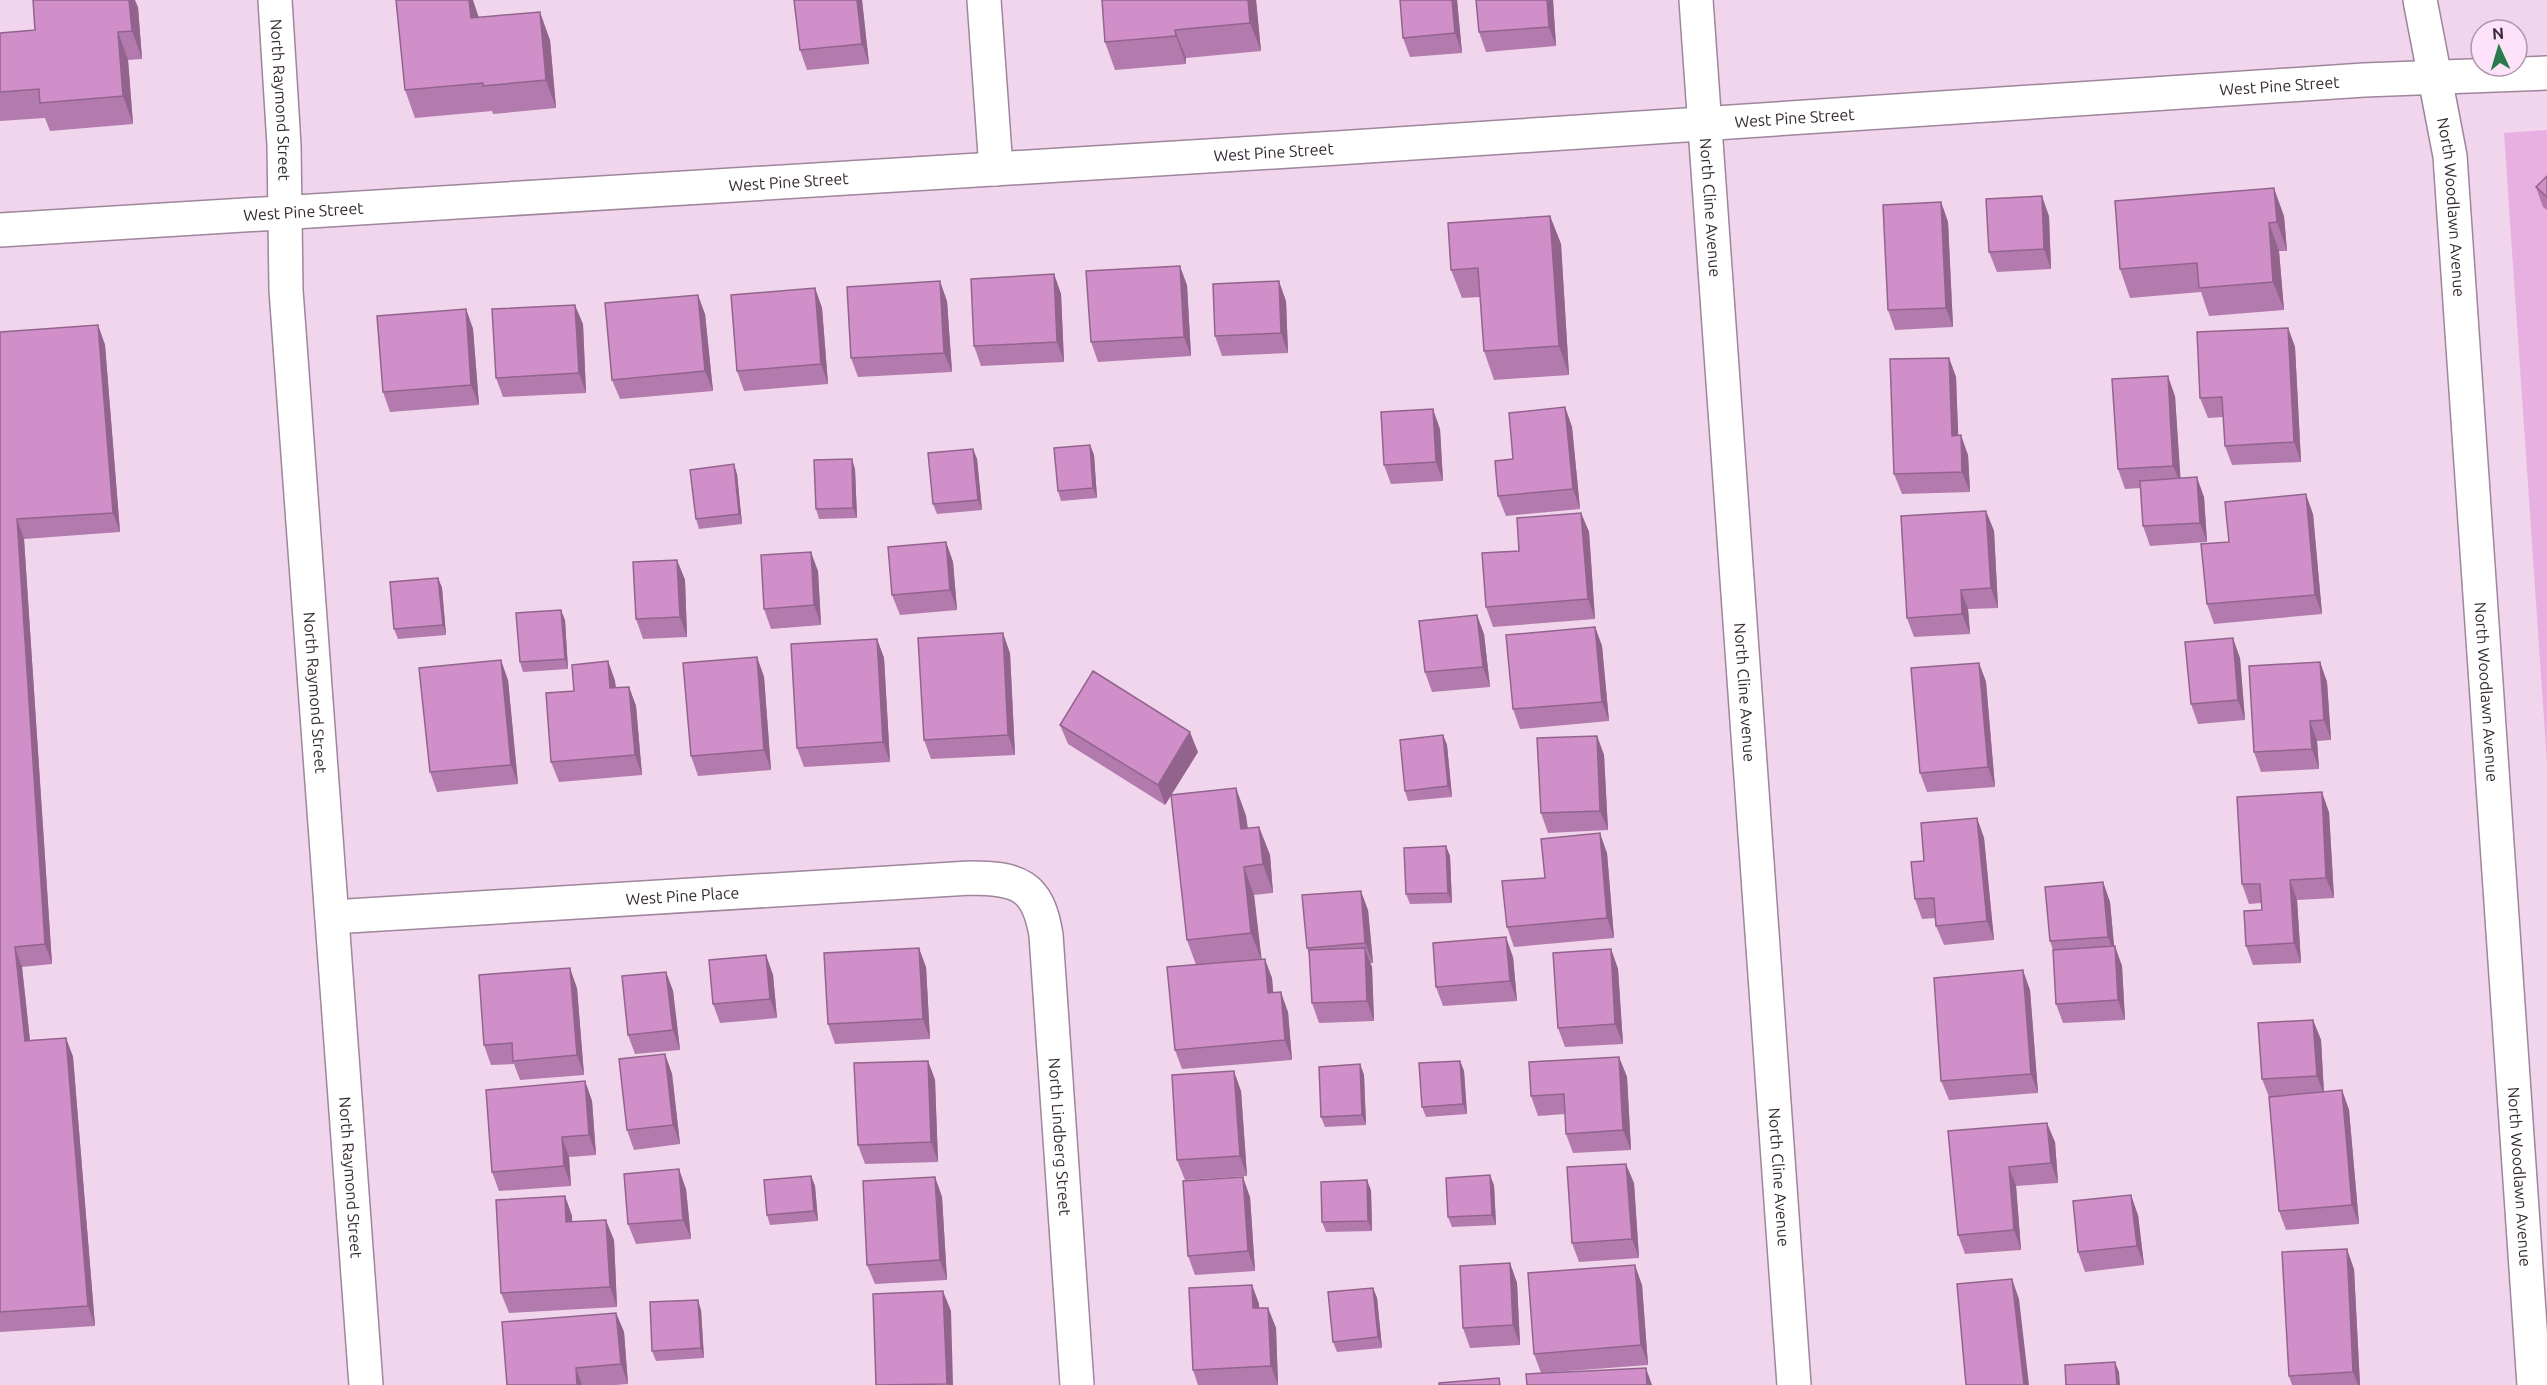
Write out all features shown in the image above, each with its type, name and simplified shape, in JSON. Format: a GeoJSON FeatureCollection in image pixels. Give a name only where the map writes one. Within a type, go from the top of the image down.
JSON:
{"type":"FeatureCollection","features":[{"type":"Feature","properties":{"kind":"street","name":"North Raymond Street"},"geometry":{"type":"LineString","coordinates":[[275,0],[284,146],[286,290],[366,1385]]}},
{"type":"Feature","properties":{"kind":"street"},"geometry":{"type":"LineString","coordinates":[[984,0],[996,169]]}},
{"type":"Feature","properties":{"kind":"street","name":"North Cline Avenue"},"geometry":{"type":"LineString","coordinates":[[1696,0],[1794,1385]]}},
{"type":"Feature","properties":{"kind":"street","name":"North Woodlawn Avenue"},"geometry":{"type":"LineString","coordinates":[[2420,0],[2450,156],[2534,1385]]}},
{"type":"Feature","properties":{"kind":"street","name":"West Pine Street"},"geometry":{"type":"LineString","coordinates":[[0,230],[996,169],[2364,80],[2547,73]]}},
{"type":"Feature","properties":{"kind":"street","name":"West Pine Place"},"geometry":{"type":"LineString","coordinates":[[332,917],[970,878],[993,878],[1016,882],[1029,890]]}},
{"type":"Feature","properties":{"kind":"street","name":"North Lindberg Street"},"geometry":{"type":"LineString","coordinates":[[1029,890],[1037,902],[1046,935],[1077,1385]]}},
{"type":"Feature","properties":{"kind":"shaded area"},"geometry":{"type":"Polygon","coordinates":[[[2547,130],[2547,763],[2504,133],[2547,130]]]}},
{"type":"Feature","properties":{"kind":"building"},"geometry":{"type":"Polygon","coordinates":[[[33,0],[129,0],[132,31],[118,32],[123,96],[40,103],[39,89],[0,92],[0,33],[35,30],[33,0]]]}},
{"type":"Feature","properties":{"kind":"building"},"geometry":{"type":"Polygon","coordinates":[[[396,0],[469,0],[471,18],[540,12],[546,80],[405,90],[396,0]]]}},
{"type":"Feature","properties":{"kind":"building"},"geometry":{"type":"Polygon","coordinates":[[[794,0],[857,0],[862,44],[800,50],[794,0]]]}},
{"type":"Feature","properties":{"kind":"building"},"geometry":{"type":"Polygon","coordinates":[[[1102,0],[1248,0],[1250,23],[1175,30],[1176,36],[1105,42],[1102,0]]]}},
{"type":"Feature","properties":{"kind":"building"},"geometry":{"type":"Polygon","coordinates":[[[1400,0],[1452,0],[1455,33],[1403,38],[1400,0]]]}},
{"type":"Feature","properties":{"kind":"building"},"geometry":{"type":"Polygon","coordinates":[[[1476,0],[1547,0],[1549,27],[1479,32],[1476,0]]]}},
{"type":"Feature","properties":{"kind":"building"},"geometry":{"type":"Polygon","coordinates":[[[2547,176],[2547,197],[2536,187],[2547,176]]]}},
{"type":"Feature","properties":{"kind":"building"},"geometry":{"type":"Polygon","coordinates":[[[2274,188],[2277,222],[2269,223],[2273,282],[2199,288],[2197,263],[2120,269],[2115,201],[2274,188]]]}},
{"type":"Feature","properties":{"kind":"building"},"geometry":{"type":"Polygon","coordinates":[[[2042,196],[2044,249],[1989,252],[1986,199],[2042,196]]]}},
{"type":"Feature","properties":{"kind":"building"},"geometry":{"type":"Polygon","coordinates":[[[1941,202],[1946,308],[1888,310],[1883,205],[1941,202]]]}},
{"type":"Feature","properties":{"kind":"building"},"geometry":{"type":"Polygon","coordinates":[[[1550,216],[1559,346],[1484,351],[1478,268],[1451,270],[1448,223],[1550,216]]]}},
{"type":"Feature","properties":{"kind":"building"},"geometry":{"type":"Polygon","coordinates":[[[1180,266],[1184,337],[1091,342],[1086,271],[1180,266]]]}},
{"type":"Feature","properties":{"kind":"building"},"geometry":{"type":"Polygon","coordinates":[[[1054,274],[1057,342],[974,346],[971,279],[1054,274]]]}},
{"type":"Feature","properties":{"kind":"building"},"geometry":{"type":"Polygon","coordinates":[[[940,281],[944,353],[851,358],[847,287],[940,281]]]}},
{"type":"Feature","properties":{"kind":"building"},"geometry":{"type":"Polygon","coordinates":[[[1279,281],[1281,333],[1215,336],[1213,284],[1279,281]]]}},
{"type":"Feature","properties":{"kind":"building"},"geometry":{"type":"Polygon","coordinates":[[[815,288],[821,364],[737,371],[731,295],[815,288]]]}},
{"type":"Feature","properties":{"kind":"building"},"geometry":{"type":"Polygon","coordinates":[[[698,295],[705,371],[612,380],[605,303],[698,295]]]}},
{"type":"Feature","properties":{"kind":"building"},"geometry":{"type":"Polygon","coordinates":[[[575,305],[579,373],[496,378],[492,309],[575,305]]]}},
{"type":"Feature","properties":{"kind":"building"},"geometry":{"type":"Polygon","coordinates":[[[466,309],[471,385],[383,392],[377,316],[466,309]]]}},
{"type":"Feature","properties":{"kind":"building"},"geometry":{"type":"Polygon","coordinates":[[[98,325],[113,513],[17,519],[45,944],[15,947],[25,1041],[66,1038],[88,1306],[0,1312],[0,332],[98,325]]]}},
{"type":"Feature","properties":{"kind":"building"},"geometry":{"type":"Polygon","coordinates":[[[2288,328],[2294,442],[2225,446],[2222,397],[2200,398],[2197,332],[2288,328]]]}},
{"type":"Feature","properties":{"kind":"building"},"geometry":{"type":"Polygon","coordinates":[[[1949,358],[1952,436],[1961,435],[1962,472],[1894,474],[1890,359],[1949,358]]]}},
{"type":"Feature","properties":{"kind":"building"},"geometry":{"type":"Polygon","coordinates":[[[2168,376],[2173,466],[2118,469],[2112,379],[2168,376]]]}},
{"type":"Feature","properties":{"kind":"building"},"geometry":{"type":"Polygon","coordinates":[[[1565,407],[1573,489],[1498,496],[1495,461],[1513,459],[1509,413],[1565,407]]]}},
{"type":"Feature","properties":{"kind":"building"},"geometry":{"type":"Polygon","coordinates":[[[1433,409],[1436,462],[1384,465],[1381,412],[1433,409]]]}},
{"type":"Feature","properties":{"kind":"building"},"geometry":{"type":"Polygon","coordinates":[[[1090,445],[1093,488],[1058,491],[1054,448],[1090,445]]]}},
{"type":"Feature","properties":{"kind":"building"},"geometry":{"type":"Polygon","coordinates":[[[973,449],[978,500],[933,504],[928,453],[973,449]]]}},
{"type":"Feature","properties":{"kind":"building"},"geometry":{"type":"Polygon","coordinates":[[[852,459],[853,508],[816,509],[814,460],[852,459]]]}},
{"type":"Feature","properties":{"kind":"building"},"geometry":{"type":"Polygon","coordinates":[[[734,464],[739,514],[696,519],[690,470],[734,464]]]}},
{"type":"Feature","properties":{"kind":"building"},"geometry":{"type":"Polygon","coordinates":[[[2197,477],[2200,523],[2143,526],[2140,481],[2197,477]]]}},
{"type":"Feature","properties":{"kind":"building"},"geometry":{"type":"Polygon","coordinates":[[[2306,494],[2315,595],[2207,604],[2201,544],[2229,542],[2225,502],[2306,494]]]}},
{"type":"Feature","properties":{"kind":"building"},"geometry":{"type":"Polygon","coordinates":[[[1986,511],[1991,588],[1961,590],[1962,614],[1907,618],[1901,516],[1986,511]]]}},
{"type":"Feature","properties":{"kind":"building"},"geometry":{"type":"Polygon","coordinates":[[[1581,513],[1588,599],[1486,607],[1482,553],[1519,551],[1517,518],[1581,513]]]}},
{"type":"Feature","properties":{"kind":"building"},"geometry":{"type":"Polygon","coordinates":[[[946,542],[950,590],[892,595],[888,547],[946,542]]]}},
{"type":"Feature","properties":{"kind":"building"},"geometry":{"type":"Polygon","coordinates":[[[811,552],[814,605],[764,609],[761,555],[811,552]]]}},
{"type":"Feature","properties":{"kind":"building"},"geometry":{"type":"Polygon","coordinates":[[[677,560],[680,617],[636,619],[633,562],[677,560]]]}},
{"type":"Feature","properties":{"kind":"building"},"geometry":{"type":"Polygon","coordinates":[[[438,578],[443,625],[394,629],[390,582],[438,578]]]}},
{"type":"Feature","properties":{"kind":"building"},"geometry":{"type":"Polygon","coordinates":[[[561,610],[565,659],[520,662],[516,613],[561,610]]]}},
{"type":"Feature","properties":{"kind":"building"},"geometry":{"type":"Polygon","coordinates":[[[1477,615],[1483,667],[1425,672],[1419,621],[1477,615]]]}},
{"type":"Feature","properties":{"kind":"building"},"geometry":{"type":"Polygon","coordinates":[[[1595,627],[1602,702],[1513,709],[1506,635],[1595,627]]]}},
{"type":"Feature","properties":{"kind":"building"},"geometry":{"type":"Polygon","coordinates":[[[1003,633],[1008,735],[924,740],[918,638],[1003,633]]]}},
{"type":"Feature","properties":{"kind":"building"},"geometry":{"type":"Polygon","coordinates":[[[2233,638],[2238,700],[2191,704],[2185,642],[2233,638]]]}},
{"type":"Feature","properties":{"kind":"building"},"geometry":{"type":"Polygon","coordinates":[[[877,639],[883,742],[797,748],[791,644],[877,639]]]}},
{"type":"Feature","properties":{"kind":"building"},"geometry":{"type":"Polygon","coordinates":[[[757,657],[764,750],[691,756],[683,663],[757,657]]]}},
{"type":"Feature","properties":{"kind":"building"},"geometry":{"type":"Polygon","coordinates":[[[501,660],[511,765],[430,772],[419,668],[501,660]]]}},
{"type":"Feature","properties":{"kind":"building"},"geometry":{"type":"Polygon","coordinates":[[[608,661],[610,688],[629,687],[635,755],[551,762],[546,693],[574,691],[572,665],[608,661]]]}},
{"type":"Feature","properties":{"kind":"building"},"geometry":{"type":"Polygon","coordinates":[[[2320,662],[2324,720],[2310,721],[2312,749],[2254,752],[2249,666],[2320,662]]]}},
{"type":"Feature","properties":{"kind":"building"},"geometry":{"type":"Polygon","coordinates":[[[1979,663],[1988,767],[1920,773],[1911,668],[1979,663]]]}},
{"type":"Feature","properties":{"kind":"building"},"geometry":{"type":"Polygon","coordinates":[[[1093,671],[1190,732],[1158,785],[1060,725],[1093,671]]]}},
{"type":"Feature","properties":{"kind":"building"},"geometry":{"type":"Polygon","coordinates":[[[1443,735],[1448,786],[1405,791],[1400,740],[1443,735]]]}},
{"type":"Feature","properties":{"kind":"building"},"geometry":{"type":"Polygon","coordinates":[[[1597,736],[1600,811],[1541,813],[1537,738],[1597,736]]]}},
{"type":"Feature","properties":{"kind":"building"},"geometry":{"type":"Polygon","coordinates":[[[1236,788],[1241,829],[1259,827],[1263,864],[1244,867],[1251,933],[1187,940],[1171,795],[1236,788]]]}},
{"type":"Feature","properties":{"kind":"building"},"geometry":{"type":"Polygon","coordinates":[[[2322,792],[2326,878],[2290,880],[2294,943],[2246,946],[2244,911],[2262,910],[2260,884],[2242,884],[2237,797],[2322,792]]]}},
{"type":"Feature","properties":{"kind":"building"},"geometry":{"type":"Polygon","coordinates":[[[1977,818],[1987,921],[1936,926],[1934,898],[1915,899],[1911,862],[1924,861],[1921,823],[1977,818]]]}},
{"type":"Feature","properties":{"kind":"building"},"geometry":{"type":"Polygon","coordinates":[[[1600,833],[1607,918],[1507,927],[1502,881],[1545,878],[1541,839],[1600,833]]]}},
{"type":"Feature","properties":{"kind":"building"},"geometry":{"type":"Polygon","coordinates":[[[1446,846],[1448,893],[1406,894],[1404,848],[1446,846]]]}},
{"type":"Feature","properties":{"kind":"building"},"geometry":{"type":"Polygon","coordinates":[[[2103,882],[2108,937],[2050,941],[2045,887],[2103,882]]]}},
{"type":"Feature","properties":{"kind":"building"},"geometry":{"type":"Polygon","coordinates":[[[1361,891],[1365,943],[1307,948],[1302,895],[1361,891]]]}},
{"type":"Feature","properties":{"kind":"building"},"geometry":{"type":"Polygon","coordinates":[[[1506,937],[1510,981],[1436,987],[1433,943],[1506,937]]]}},
{"type":"Feature","properties":{"kind":"building"},"geometry":{"type":"Polygon","coordinates":[[[2115,946],[2118,1000],[2056,1004],[2053,950],[2115,946]]]}},
{"type":"Feature","properties":{"kind":"building"},"geometry":{"type":"Polygon","coordinates":[[[919,948],[923,1019],[828,1024],[824,953],[919,948]]]}},
{"type":"Feature","properties":{"kind":"building"},"geometry":{"type":"Polygon","coordinates":[[[1365,948],[1367,1001],[1312,1003],[1309,950],[1365,948]]]}},
{"type":"Feature","properties":{"kind":"building"},"geometry":{"type":"Polygon","coordinates":[[[1611,949],[1615,1024],[1558,1028],[1553,953],[1611,949]]]}},
{"type":"Feature","properties":{"kind":"building"},"geometry":{"type":"Polygon","coordinates":[[[766,955],[770,999],[713,1004],[709,960],[766,955]]]}},
{"type":"Feature","properties":{"kind":"building"},"geometry":{"type":"Polygon","coordinates":[[[1265,959],[1268,993],[1281,992],[1285,1040],[1175,1050],[1167,967],[1265,959]]]}},
{"type":"Feature","properties":{"kind":"building"},"geometry":{"type":"Polygon","coordinates":[[[570,968],[577,1055],[513,1061],[512,1043],[484,1045],[479,975],[570,968]]]}},
{"type":"Feature","properties":{"kind":"building"},"geometry":{"type":"Polygon","coordinates":[[[2023,970],[2031,1074],[1941,1081],[1934,978],[2023,970]]]}},
{"type":"Feature","properties":{"kind":"building"},"geometry":{"type":"Polygon","coordinates":[[[666,972],[673,1030],[628,1035],[622,976],[666,972]]]}},
{"type":"Feature","properties":{"kind":"building"},"geometry":{"type":"Polygon","coordinates":[[[2313,1020],[2317,1076],[2262,1079],[2258,1023],[2313,1020]]]}},
{"type":"Feature","properties":{"kind":"building"},"geometry":{"type":"Polygon","coordinates":[[[665,1054],[673,1125],[627,1130],[619,1059],[665,1054]]]}},
{"type":"Feature","properties":{"kind":"building"},"geometry":{"type":"Polygon","coordinates":[[[1619,1057],[1623,1130],[1566,1134],[1564,1094],[1531,1096],[1529,1062],[1619,1057]]]}},
{"type":"Feature","properties":{"kind":"building"},"geometry":{"type":"Polygon","coordinates":[[[928,1061],[931,1142],[858,1145],[854,1063],[928,1061]]]}},
{"type":"Feature","properties":{"kind":"building"},"geometry":{"type":"Polygon","coordinates":[[[1460,1061],[1463,1104],[1422,1107],[1419,1063],[1460,1061]]]}},
{"type":"Feature","properties":{"kind":"building"},"geometry":{"type":"Polygon","coordinates":[[[1360,1064],[1362,1115],[1321,1117],[1319,1067],[1360,1064]]]}},
{"type":"Feature","properties":{"kind":"building"},"geometry":{"type":"Polygon","coordinates":[[[1234,1071],[1240,1156],[1177,1160],[1172,1075],[1234,1071]]]}},
{"type":"Feature","properties":{"kind":"building"},"geometry":{"type":"Polygon","coordinates":[[[585,1081],[589,1135],[562,1137],[564,1166],[492,1172],[486,1090],[585,1081]]]}},
{"type":"Feature","properties":{"kind":"building"},"geometry":{"type":"Polygon","coordinates":[[[2342,1090],[2352,1205],[2279,1211],[2269,1097],[2342,1090]]]}},
{"type":"Feature","properties":{"kind":"building"},"geometry":{"type":"Polygon","coordinates":[[[2047,1123],[2051,1163],[2009,1167],[2014,1230],[1958,1235],[1948,1131],[2047,1123]]]}},
{"type":"Feature","properties":{"kind":"building"},"geometry":{"type":"Polygon","coordinates":[[[1626,1164],[1632,1239],[1572,1243],[1567,1167],[1626,1164]]]}},
{"type":"Feature","properties":{"kind":"building"},"geometry":{"type":"Polygon","coordinates":[[[679,1169],[683,1220],[628,1224],[624,1174],[679,1169]]]}},
{"type":"Feature","properties":{"kind":"building"},"geometry":{"type":"Polygon","coordinates":[[[1490,1175],[1492,1215],[1448,1217],[1446,1178],[1490,1175]]]}},
{"type":"Feature","properties":{"kind":"building"},"geometry":{"type":"Polygon","coordinates":[[[811,1176],[814,1211],[767,1215],[764,1180],[811,1176]]]}},
{"type":"Feature","properties":{"kind":"building"},"geometry":{"type":"Polygon","coordinates":[[[935,1177],[940,1260],[867,1265],[863,1181],[935,1177]]]}},
{"type":"Feature","properties":{"kind":"building"},"geometry":{"type":"Polygon","coordinates":[[[1243,1177],[1248,1251],[1188,1256],[1183,1181],[1243,1177]]]}},
{"type":"Feature","properties":{"kind":"building"},"geometry":{"type":"Polygon","coordinates":[[[1367,1180],[1368,1221],[1322,1222],[1321,1182],[1367,1180]]]}},
{"type":"Feature","properties":{"kind":"building"},"geometry":{"type":"Polygon","coordinates":[[[2131,1195],[2137,1246],[2078,1252],[2073,1201],[2131,1195]]]}},
{"type":"Feature","properties":{"kind":"building"},"geometry":{"type":"Polygon","coordinates":[[[565,1196],[566,1222],[606,1220],[610,1287],[501,1293],[496,1200],[565,1196]]]}},
{"type":"Feature","properties":{"kind":"building"},"geometry":{"type":"Polygon","coordinates":[[[2347,1249],[2353,1372],[2289,1376],[2282,1252],[2347,1249]]]}},
{"type":"Feature","properties":{"kind":"building"},"geometry":{"type":"Polygon","coordinates":[[[1510,1263],[1513,1325],[1463,1328],[1460,1266],[1510,1263]]]}},
{"type":"Feature","properties":{"kind":"building"},"geometry":{"type":"Polygon","coordinates":[[[1635,1265],[1641,1345],[1534,1354],[1528,1273],[1635,1265]]]}},
{"type":"Feature","properties":{"kind":"building"},"geometry":{"type":"Polygon","coordinates":[[[2012,1279],[2024,1385],[1966,1385],[1957,1284],[2012,1279]]]}},
{"type":"Feature","properties":{"kind":"building"},"geometry":{"type":"Polygon","coordinates":[[[1252,1285],[1253,1308],[1268,1308],[1271,1366],[1193,1370],[1189,1288],[1252,1285]]]}},
{"type":"Feature","properties":{"kind":"building"},"geometry":{"type":"Polygon","coordinates":[[[1373,1288],[1378,1337],[1333,1342],[1328,1292],[1373,1288]]]}},
{"type":"Feature","properties":{"kind":"building"},"geometry":{"type":"Polygon","coordinates":[[[943,1291],[947,1384],[876,1385],[873,1294],[943,1291]]]}},
{"type":"Feature","properties":{"kind":"building"},"geometry":{"type":"Polygon","coordinates":[[[698,1300],[701,1348],[652,1351],[650,1302],[698,1300]]]}},
{"type":"Feature","properties":{"kind":"building"},"geometry":{"type":"Polygon","coordinates":[[[616,1313],[621,1364],[576,1368],[577,1385],[507,1385],[502,1322],[616,1313]]]}},
{"type":"Feature","properties":{"kind":"building"},"geometry":{"type":"Polygon","coordinates":[[[2115,1362],[2117,1385],[2066,1385],[2065,1365],[2115,1362]]]}},
{"type":"Feature","properties":{"kind":"building"},"geometry":{"type":"Polygon","coordinates":[[[1646,1368],[1647,1385],[1527,1385],[1526,1374],[1646,1368]]]}},
{"type":"Feature","properties":{"kind":"building"},"geometry":{"type":"Polygon","coordinates":[[[1499,1378],[1500,1385],[1439,1385],[1439,1383],[1499,1378]]]}}]}
